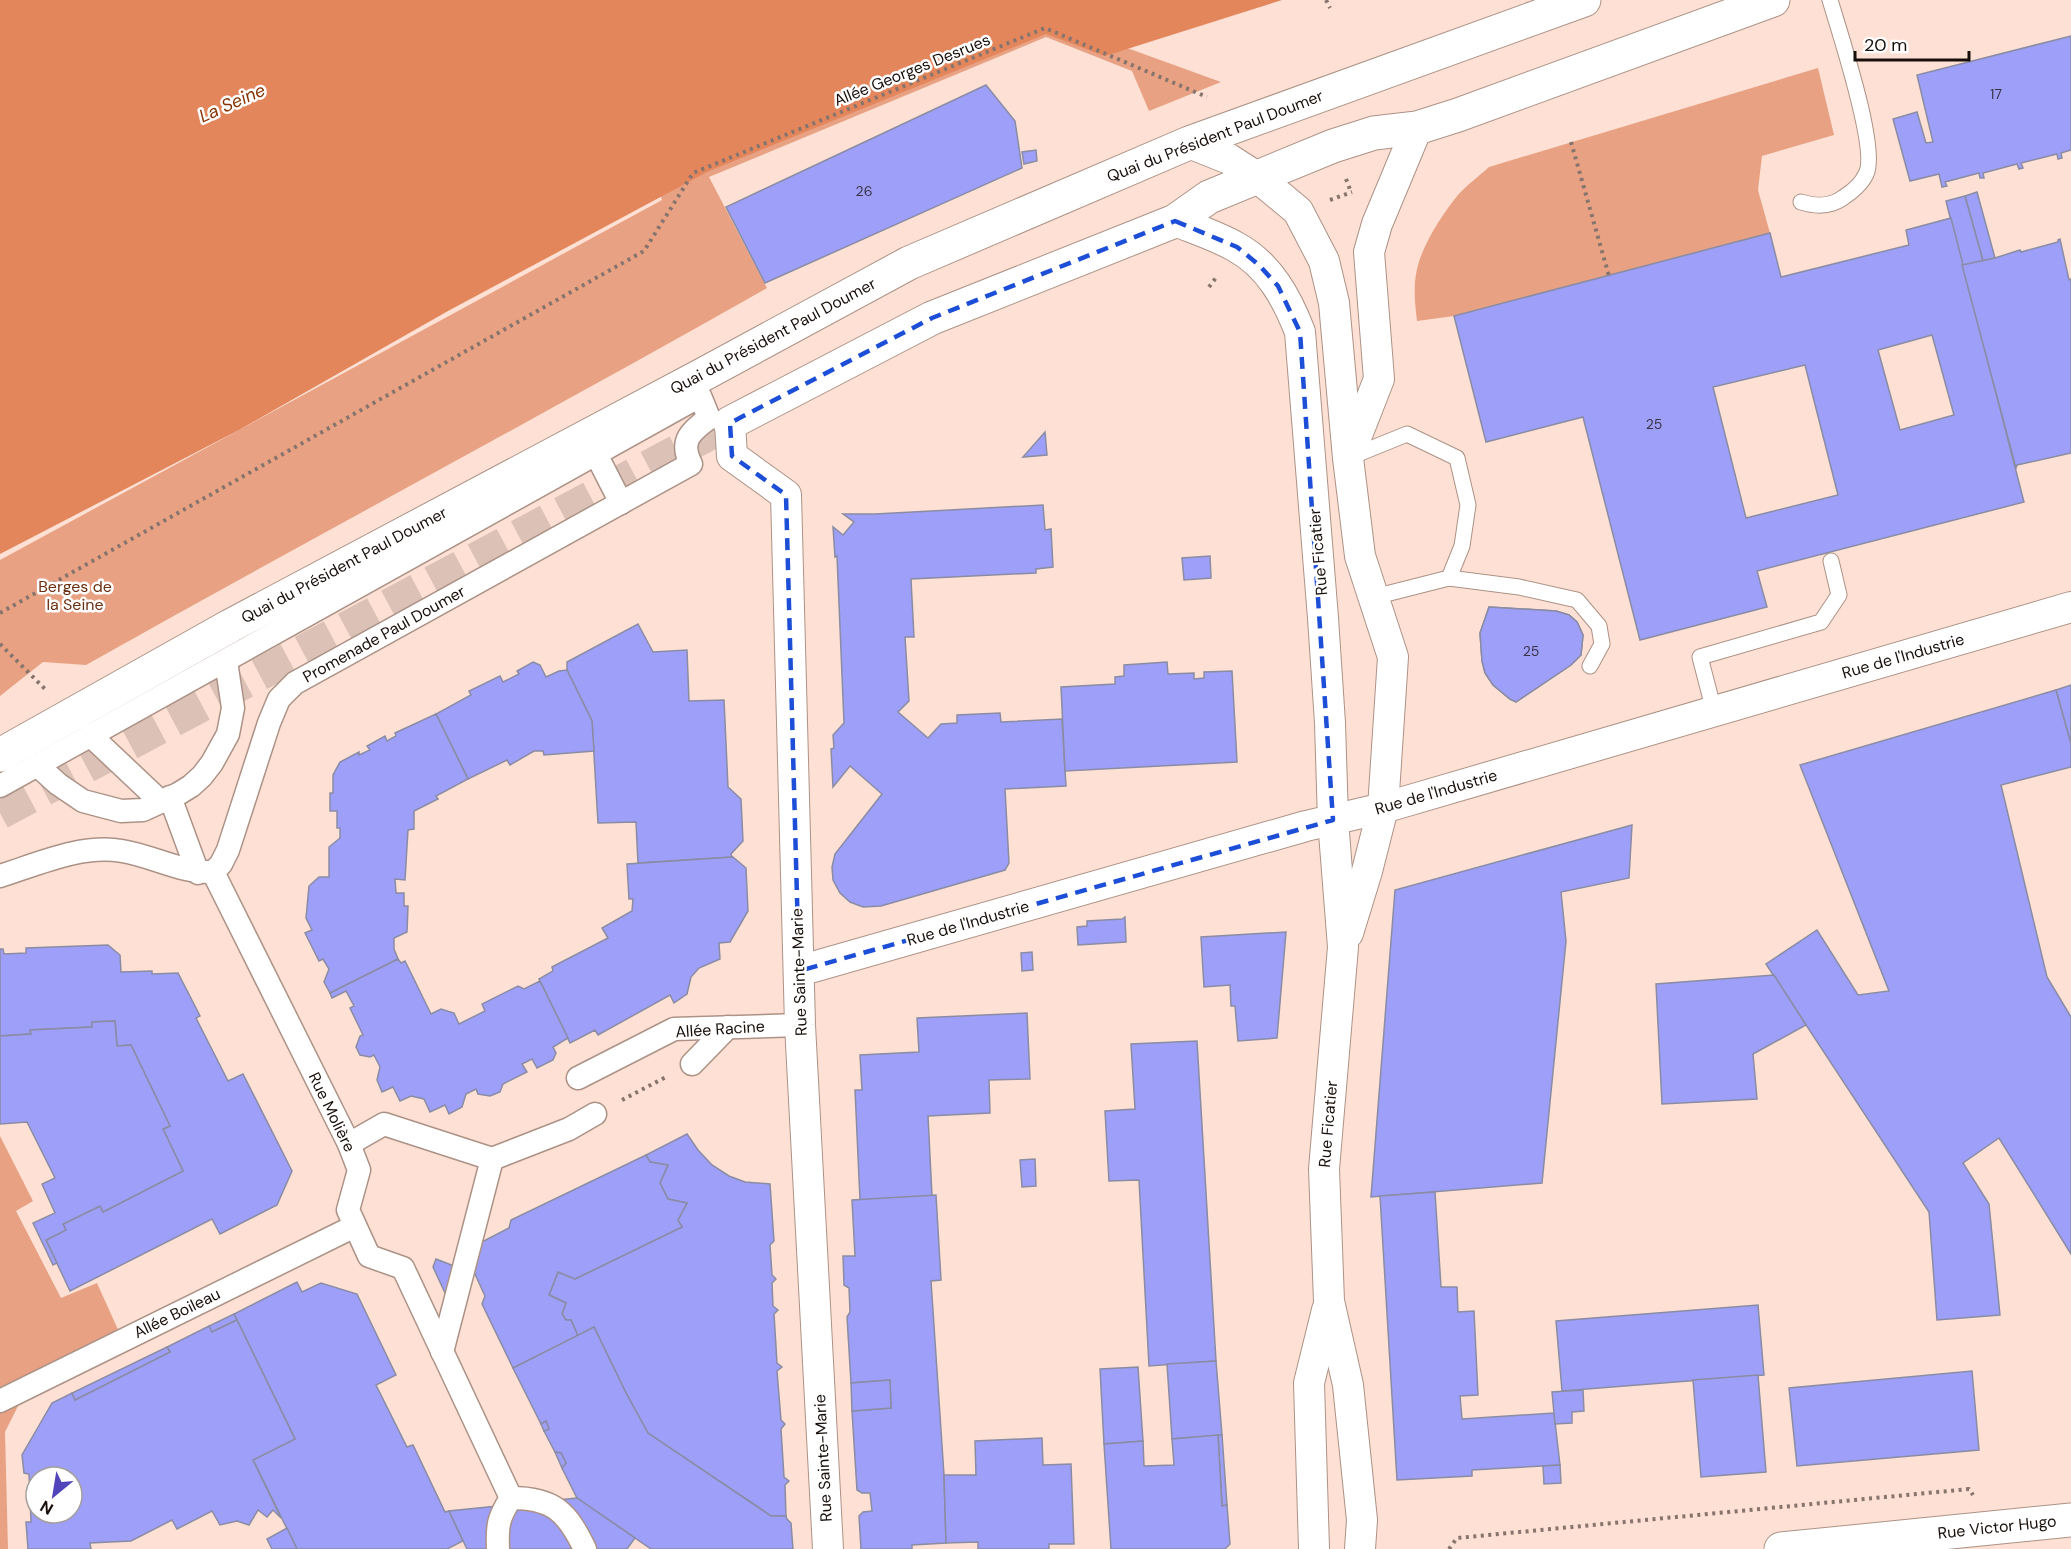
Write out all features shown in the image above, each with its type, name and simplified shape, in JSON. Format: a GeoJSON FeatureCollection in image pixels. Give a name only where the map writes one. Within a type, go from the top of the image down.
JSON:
{"type":"FeatureCollection","features":[{"type":"Feature","properties":{"kind":"main road","name":"Quai du Président Paul Doumer"},"geometry":{"type":"LineString","coordinates":[[0,755],[230,626],[909,263],[1189,142],[1584,0]]}},
{"type":"Feature","properties":{"kind":"main road"},"geometry":{"type":"LineString","coordinates":[[730,423],[932,318],[1175,221],[1209,197],[1333,146],[1374,133],[1417,128],[1458,115],[1773,0]]}},
{"type":"Feature","properties":{"kind":"main road","name":"Rue Victor Hugo"},"geometry":{"type":"LineString","coordinates":[[1781,1549],[2071,1520]]}},
{"type":"Feature","properties":{"kind":"street","name":"Rue Ficatier"},"geometry":{"type":"LineString","coordinates":[[1348,458],[1379,379],[1369,252],[1377,224],[1417,128]]}},
{"type":"Feature","properties":{"kind":"street","name":"Rue Ficatier"},"geometry":{"type":"LineString","coordinates":[[1189,142],[1229,159],[1257,177],[1299,211],[1324,261],[1334,303],[1348,458],[1360,556],[1393,657],[1383,808],[1367,871],[1343,947]]}},
{"type":"Feature","properties":{"kind":"street","name":"Rue Ficatier"},"geometry":{"type":"LineString","coordinates":[[1175,221],[1237,247],[1259,265],[1278,286],[1291,308],[1300,332],[1323,618],[1333,820],[1343,947],[1324,1168],[1329,1301],[1348,1385],[1362,1520],[1360,1549]]}},
{"type":"Feature","properties":{"kind":"street","name":"Promenade Paul Doumer"},"geometry":{"type":"LineString","coordinates":[[205,872],[221,864],[228,850],[261,745],[279,699],[295,683],[691,464],[686,454],[687,441],[691,433],[709,418],[700,396],[596,454]]}},
{"type":"Feature","properties":{"kind":"street","name":"Rue Sainte-Marie"},"geometry":{"type":"LineString","coordinates":[[730,423],[732,456],[786,495],[800,1025],[828,1549]]}},
{"type":"Feature","properties":{"kind":"street"},"geometry":{"type":"LineString","coordinates":[[0,786],[596,454],[621,503]]}},
{"type":"Feature","properties":{"kind":"street","name":"Rue de l'Industrie"},"geometry":{"type":"LineString","coordinates":[[799,971],[1306,826],[1383,808],[2071,607]]}},
{"type":"Feature","properties":{"kind":"street"},"geometry":{"type":"LineString","coordinates":[[37,765],[58,784],[83,801],[121,811],[143,810],[191,786],[212,763],[228,734],[233,708],[226,661]]}},
{"type":"Feature","properties":{"kind":"street"},"geometry":{"type":"LineString","coordinates":[[228,734],[261,745]]}},
{"type":"Feature","properties":{"kind":"street"},"geometry":{"type":"LineString","coordinates":[[90,735],[165,799]]}},
{"type":"Feature","properties":{"kind":"street","name":"Rue Molière"},"geometry":{"type":"LineString","coordinates":[[165,799],[349,1144],[359,1170],[348,1209],[369,1256],[403,1268],[511,1498]]}},
{"type":"Feature","properties":{"kind":"street"},"geometry":{"type":"LineString","coordinates":[[0,876],[80,852],[101,850],[122,851],[205,872]]}},
{"type":"Feature","properties":{"kind":"street","name":"Allée Racine"},"geometry":{"type":"LineString","coordinates":[[578,1078],[674,1029],[800,1025]]}},
{"type":"Feature","properties":{"kind":"street"},"geometry":{"type":"LineString","coordinates":[[692,1064],[728,1027]]}},
{"type":"Feature","properties":{"kind":"street"},"geometry":{"type":"LineString","coordinates":[[349,1144],[384,1124],[492,1159],[569,1129],[595,1114]]}},
{"type":"Feature","properties":{"kind":"street"},"geometry":{"type":"LineString","coordinates":[[442,1352],[492,1159]]}},
{"type":"Feature","properties":{"kind":"street","name":"Allée Boileau"},"geometry":{"type":"LineString","coordinates":[[0,1401],[355,1226]]}},
{"type":"Feature","properties":{"kind":"street","name":"Rue Ficatier"},"geometry":{"type":"LineString","coordinates":[[1314,1549],[1310,1383],[1329,1301]]}},
{"type":"Feature","properties":{"kind":"street"},"geometry":{"type":"LineString","coordinates":[[498,1549],[497,1528],[501,1514],[511,1498],[532,1498],[555,1507],[573,1524],[585,1549]]}},
{"type":"Feature","properties":{"kind":"lane"},"geometry":{"type":"LineString","coordinates":[[1801,202],[1813,206],[1835,205],[1853,191],[1867,173],[1869,149],[1863,116],[1830,0]]}},
{"type":"Feature","properties":{"kind":"lane"},"geometry":{"type":"LineString","coordinates":[[1348,458],[1407,434],[1456,458],[1468,505],[1462,546],[1449,578]]}},
{"type":"Feature","properties":{"kind":"lane"},"geometry":{"type":"LineString","coordinates":[[1714,711],[1700,657],[1821,622],[1839,595],[1831,561]]}},
{"type":"Feature","properties":{"kind":"lane"},"geometry":{"type":"LineString","coordinates":[[1374,597],[1449,578],[1519,587],[1577,600],[1599,626],[1602,644],[1590,666]]}},
{"type":"Feature","properties":{"kind":"path"},"geometry":{"type":"LineString","coordinates":[[1326,0],[1330,8]]}},
{"type":"Feature","properties":{"kind":"path","name":"Allée Georges Desrues"},"geometry":{"type":"LineString","coordinates":[[0,613],[644,251],[693,173],[1045,28],[1211,98]]}},
{"type":"Feature","properties":{"kind":"path"},"geometry":{"type":"LineString","coordinates":[[1571,142],[1609,276]]}},
{"type":"Feature","properties":{"kind":"path"},"geometry":{"type":"LineString","coordinates":[[595,1114],[692,1064]]}},
{"type":"Feature","properties":{"kind":"path"},"geometry":{"type":"LineString","coordinates":[[1449,1549],[1456,1538],[1969,1488],[1989,1528]]}},
{"type":"Feature","properties":{"kind":"highlighted area"},"geometry":{"type":"Polygon","coordinates":[[[1175,221],[1237,247],[1259,265],[1278,286],[1300,332],[1333,820],[799,971],[786,495],[732,456],[730,423],[932,318],[1175,221]]]}},
{"type":"Feature","properties":{"kind":"green space","name":"Berges de la Seine"},"geometry":{"type":"Polygon","coordinates":[[[1047,19],[1221,82],[1149,111],[1132,71],[1046,37],[709,177],[767,288],[86,665],[43,662],[0,696],[0,560],[662,200],[656,179],[1047,19]]]}},
{"type":"Feature","properties":{"kind":"green space"},"geometry":{"type":"Polygon","coordinates":[[[1818,68],[1834,135],[1762,156],[1758,190],[1770,233],[1454,316],[1417,321],[1415,282],[1423,250],[1439,221],[1458,195],[1489,167],[1818,68]]]}},
{"type":"Feature","properties":{"kind":"green space"},"geometry":{"type":"Polygon","coordinates":[[[0,1136],[33,1201],[16,1211],[61,1298],[97,1283],[124,1343],[24,1394],[5,1432],[8,1549],[0,1549],[0,1136]]]}},
{"type":"Feature","properties":{"kind":"water","name":"La Seine"},"geometry":{"type":"Polygon","coordinates":[[[0,0],[1282,0],[1105,56],[1046,34],[709,171],[448,311],[239,430],[0,554],[0,0]]]}},
{"type":"Feature","properties":{"kind":"building"},"geometry":{"type":"Polygon","coordinates":[[[2071,36],[2071,150],[2061,153],[2062,158],[2058,159],[2057,154],[2021,163],[2023,168],[2019,169],[2017,164],[1983,173],[1984,178],[1980,178],[1979,173],[1945,182],[1947,186],[1942,187],[1939,174],[1910,181],[1893,119],[1917,112],[1926,143],[1933,142],[1917,75],[2071,36]]]}},
{"type":"Feature","properties":{"kind":"building"},"geometry":{"type":"Polygon","coordinates":[[[986,85],[1015,121],[1022,168],[765,283],[726,207],[986,85]]]}},
{"type":"Feature","properties":{"kind":"building"},"geometry":{"type":"Polygon","coordinates":[[[1036,150],[1037,161],[1024,164],[1022,152],[1036,150]]]}},
{"type":"Feature","properties":{"kind":"building"},"geometry":{"type":"Polygon","coordinates":[[[1977,192],[1995,258],[1983,261],[1965,196],[1977,192]]]}},
{"type":"Feature","properties":{"kind":"building"},"geometry":{"type":"Polygon","coordinates":[[[1965,196],[1983,261],[1962,265],[1946,201],[1965,196]]]}},
{"type":"Feature","properties":{"kind":"building"},"geometry":{"type":"Polygon","coordinates":[[[1951,218],[2024,502],[1757,571],[1767,607],[1640,640],[1583,417],[1486,442],[1454,316],[1770,233],[1781,277],[1909,245],[1906,230],[1951,218]],[[1932,335],[1878,350],[1900,430],[1954,415],[1932,335]],[[1805,365],[1713,387],[1746,518],[1838,495],[1805,365]]]}},
{"type":"Feature","properties":{"kind":"building"},"geometry":{"type":"Polygon","coordinates":[[[2060,239],[2069,280],[2071,279],[2071,453],[2017,465],[2016,468],[1962,265],[2020,250],[2021,252],[2058,242],[2060,239]]]}},
{"type":"Feature","properties":{"kind":"building"},"geometry":{"type":"Polygon","coordinates":[[[1045,432],[1047,455],[1023,457],[1045,432]]]}},
{"type":"Feature","properties":{"kind":"building"},"geometry":{"type":"Polygon","coordinates":[[[1043,505],[1045,530],[1051,529],[1053,567],[1036,569],[1036,573],[911,579],[914,637],[905,637],[909,701],[898,712],[928,738],[941,724],[957,723],[957,715],[1000,713],[1001,722],[1062,719],[1066,786],[1005,789],[1009,863],[1005,870],[881,906],[863,907],[850,902],[840,893],[833,880],[832,867],[835,854],[882,794],[850,766],[833,787],[831,749],[834,748],[833,735],[844,723],[837,556],[835,557],[833,527],[843,535],[854,522],[843,514],[1043,505]]]}},
{"type":"Feature","properties":{"kind":"building"},"geometry":{"type":"Polygon","coordinates":[[[1210,556],[1211,578],[1184,580],[1182,558],[1210,556]]]}},
{"type":"Feature","properties":{"kind":"building"},"geometry":{"type":"Polygon","coordinates":[[[1489,607],[1556,611],[1569,615],[1577,622],[1583,635],[1581,655],[1571,665],[1516,702],[1510,699],[1493,685],[1485,673],[1482,661],[1480,633],[1489,607]]]}},
{"type":"Feature","properties":{"kind":"building"},"geometry":{"type":"Polygon","coordinates":[[[1489,607],[1556,611],[1569,615],[1577,622],[1583,635],[1581,655],[1571,665],[1516,702],[1510,699],[1493,685],[1485,673],[1482,661],[1480,633],[1489,607]]]}},
{"type":"Feature","properties":{"kind":"building"},"geometry":{"type":"Polygon","coordinates":[[[638,624],[653,652],[687,650],[689,701],[724,700],[728,787],[741,799],[743,841],[731,854],[732,857],[638,863],[636,822],[598,823],[592,721],[567,670],[567,662],[638,624]]]}},
{"type":"Feature","properties":{"kind":"building"},"geometry":{"type":"Polygon","coordinates":[[[533,662],[540,665],[546,677],[567,670],[592,721],[594,751],[544,755],[543,751],[534,751],[510,765],[507,760],[468,779],[436,714],[471,695],[469,691],[500,676],[503,682],[519,674],[517,671],[533,662]]]}},
{"type":"Feature","properties":{"kind":"building"},"geometry":{"type":"Polygon","coordinates":[[[1167,662],[1168,674],[1194,673],[1194,679],[1204,678],[1204,672],[1232,671],[1237,762],[1065,771],[1061,687],[1115,684],[1115,677],[1124,676],[1124,665],[1167,662]]]}},
{"type":"Feature","properties":{"kind":"building"},"geometry":{"type":"Polygon","coordinates":[[[2071,685],[2071,744],[2056,690],[2071,685]]]}},
{"type":"Feature","properties":{"kind":"building"},"geometry":{"type":"Polygon","coordinates":[[[2056,690],[2071,744],[2071,767],[2001,785],[2047,977],[2071,1017],[2071,1254],[1999,1138],[1963,1163],[1989,1204],[2000,1315],[1937,1320],[1929,1212],[1766,964],[1817,930],[1858,995],[1889,991],[1800,765],[2056,690]]]}},
{"type":"Feature","properties":{"kind":"building"},"geometry":{"type":"Polygon","coordinates":[[[436,714],[468,779],[436,796],[438,799],[414,811],[414,829],[408,830],[405,880],[395,879],[396,893],[404,893],[404,906],[408,906],[407,932],[394,938],[394,949],[398,959],[330,993],[324,982],[329,969],[323,959],[319,961],[305,933],[312,930],[306,918],[309,886],[319,877],[329,877],[329,847],[340,838],[340,828],[337,828],[337,811],[330,811],[333,775],[340,762],[359,752],[359,755],[370,750],[367,746],[385,736],[387,741],[396,736],[395,733],[436,714]]]}},
{"type":"Feature","properties":{"kind":"building"},"geometry":{"type":"Polygon","coordinates":[[[1632,825],[1629,878],[1561,892],[1566,941],[1542,1183],[1371,1197],[1395,890],[1632,825]]]}},
{"type":"Feature","properties":{"kind":"building"},"geometry":{"type":"Polygon","coordinates":[[[733,857],[746,868],[748,911],[730,942],[719,943],[720,959],[699,968],[691,977],[687,994],[674,1003],[670,995],[598,1035],[595,1030],[570,1043],[539,979],[553,971],[552,967],[608,938],[602,928],[632,911],[633,899],[629,899],[627,864],[733,857]]]}},
{"type":"Feature","properties":{"kind":"building"},"geometry":{"type":"Polygon","coordinates":[[[1125,917],[1126,942],[1078,945],[1077,927],[1087,926],[1087,921],[1125,917]]]}},
{"type":"Feature","properties":{"kind":"building"},"geometry":{"type":"Polygon","coordinates":[[[1286,932],[1277,1038],[1238,1041],[1235,1006],[1231,1006],[1230,985],[1204,987],[1201,937],[1286,932]]]}},
{"type":"Feature","properties":{"kind":"building"},"geometry":{"type":"Polygon","coordinates":[[[108,945],[120,955],[121,972],[178,973],[200,1016],[196,1018],[228,1081],[243,1074],[292,1171],[277,1205],[220,1234],[212,1219],[70,1291],[46,1240],[66,1230],[63,1224],[100,1206],[103,1212],[183,1171],[163,1129],[170,1126],[131,1045],[117,1046],[115,1021],[92,1022],[92,1027],[30,1030],[31,1034],[0,1036],[0,949],[3,949],[4,954],[26,953],[26,948],[108,945]]]}},
{"type":"Feature","properties":{"kind":"building"},"geometry":{"type":"Polygon","coordinates":[[[1032,952],[1033,970],[1022,971],[1021,953],[1032,952]]]}},
{"type":"Feature","properties":{"kind":"building"},"geometry":{"type":"Polygon","coordinates":[[[398,959],[401,963],[405,961],[431,1014],[441,1009],[454,1013],[459,1024],[485,1011],[482,1004],[518,986],[524,989],[540,981],[568,1038],[553,1047],[556,1053],[553,1060],[537,1068],[532,1059],[522,1064],[527,1072],[503,1084],[500,1092],[490,1096],[478,1094],[476,1089],[466,1094],[462,1107],[449,1114],[445,1105],[430,1112],[424,1099],[411,1096],[400,1101],[393,1087],[382,1092],[377,1080],[380,1067],[374,1055],[370,1057],[360,1055],[356,1047],[360,1036],[363,1035],[350,1008],[354,1006],[346,991],[332,998],[330,993],[398,959]]]}},
{"type":"Feature","properties":{"kind":"building"},"geometry":{"type":"Polygon","coordinates":[[[1774,975],[1806,1025],[1753,1054],[1757,1099],[1662,1104],[1656,984],[1774,975]]]}},
{"type":"Feature","properties":{"kind":"building"},"geometry":{"type":"Polygon","coordinates":[[[1027,1013],[1030,1079],[989,1080],[990,1113],[928,1116],[932,1196],[860,1200],[855,1090],[862,1090],[860,1055],[919,1052],[917,1018],[1027,1013]]]}},
{"type":"Feature","properties":{"kind":"building"},"geometry":{"type":"Polygon","coordinates":[[[115,1021],[117,1046],[131,1045],[170,1126],[163,1129],[183,1171],[103,1212],[100,1206],[63,1224],[66,1230],[46,1240],[57,1263],[53,1265],[33,1223],[55,1213],[42,1184],[55,1178],[27,1122],[0,1124],[0,1036],[31,1034],[30,1030],[92,1027],[92,1022],[115,1021]]]}},
{"type":"Feature","properties":{"kind":"building"},"geometry":{"type":"Polygon","coordinates":[[[1197,1041],[1216,1361],[1149,1366],[1139,1180],[1109,1181],[1105,1111],[1135,1109],[1131,1044],[1197,1041]]]}},
{"type":"Feature","properties":{"kind":"building"},"geometry":{"type":"Polygon","coordinates":[[[687,1134],[712,1165],[729,1176],[745,1182],[770,1184],[774,1241],[770,1245],[772,1275],[776,1279],[772,1283],[773,1306],[778,1310],[774,1314],[777,1363],[782,1367],[777,1371],[781,1420],[785,1424],[781,1429],[784,1477],[789,1481],[785,1485],[786,1516],[771,1516],[648,1433],[594,1327],[578,1336],[571,1320],[566,1320],[562,1314],[566,1303],[549,1295],[558,1272],[575,1279],[682,1227],[678,1220],[687,1203],[668,1199],[660,1183],[668,1165],[650,1162],[646,1155],[687,1134]]]}},
{"type":"Feature","properties":{"kind":"building"},"geometry":{"type":"Polygon","coordinates":[[[646,1155],[650,1162],[668,1165],[660,1183],[668,1199],[687,1203],[678,1220],[682,1227],[575,1279],[558,1272],[549,1295],[566,1303],[562,1314],[566,1320],[571,1320],[578,1336],[513,1368],[482,1304],[485,1296],[469,1261],[474,1246],[509,1228],[511,1220],[646,1155]]]}},
{"type":"Feature","properties":{"kind":"building"},"geometry":{"type":"Polygon","coordinates":[[[1035,1159],[1036,1186],[1022,1187],[1020,1160],[1035,1159]]]}},
{"type":"Feature","properties":{"kind":"building"},"geometry":{"type":"Polygon","coordinates":[[[1435,1192],[1441,1287],[1457,1287],[1458,1312],[1474,1311],[1478,1395],[1460,1396],[1462,1419],[1554,1413],[1560,1465],[1472,1470],[1472,1476],[1397,1480],[1380,1196],[1435,1192]]]}},
{"type":"Feature","properties":{"kind":"building"},"geometry":{"type":"Polygon","coordinates":[[[936,1195],[941,1280],[931,1281],[944,1475],[946,1543],[912,1545],[912,1549],[861,1549],[859,1516],[863,1512],[872,1511],[870,1493],[857,1490],[852,1411],[891,1408],[890,1380],[851,1383],[847,1317],[850,1312],[849,1288],[844,1285],[843,1256],[855,1256],[852,1200],[936,1195]]]}},
{"type":"Feature","properties":{"kind":"building"},"geometry":{"type":"Polygon","coordinates":[[[436,1259],[459,1268],[446,1295],[433,1267],[436,1259]]]}},
{"type":"Feature","properties":{"kind":"building"},"geometry":{"type":"Polygon","coordinates":[[[297,1282],[302,1292],[321,1283],[357,1294],[396,1375],[376,1385],[407,1447],[413,1445],[445,1512],[449,1511],[463,1541],[447,1549],[297,1549],[253,1460],[295,1439],[234,1314],[297,1282]]]}},
{"type":"Feature","properties":{"kind":"building"},"geometry":{"type":"Polygon","coordinates":[[[1758,1305],[1764,1375],[1562,1391],[1556,1321],[1758,1305]]]}},
{"type":"Feature","properties":{"kind":"building"},"geometry":{"type":"Polygon","coordinates":[[[234,1314],[237,1320],[212,1332],[209,1326],[234,1314]]]}},
{"type":"Feature","properties":{"kind":"building"},"geometry":{"type":"Polygon","coordinates":[[[237,1320],[295,1439],[253,1460],[281,1518],[273,1510],[267,1517],[258,1510],[249,1525],[237,1521],[220,1525],[212,1511],[177,1529],[172,1520],[131,1541],[90,1543],[91,1549],[28,1549],[26,1525],[84,1525],[84,1465],[24,1465],[24,1473],[22,1455],[52,1403],[72,1393],[75,1400],[170,1352],[167,1347],[209,1326],[212,1332],[237,1320]]]}},
{"type":"Feature","properties":{"kind":"building"},"geometry":{"type":"Polygon","coordinates":[[[594,1327],[648,1433],[771,1516],[786,1516],[791,1523],[793,1549],[651,1549],[577,1498],[562,1468],[566,1463],[561,1453],[555,1452],[544,1431],[549,1429],[546,1421],[541,1424],[513,1368],[594,1327]]]}},
{"type":"Feature","properties":{"kind":"building"},"geometry":{"type":"Polygon","coordinates":[[[167,1347],[170,1352],[75,1400],[72,1393],[167,1347]]]}},
{"type":"Feature","properties":{"kind":"building"},"geometry":{"type":"Polygon","coordinates":[[[1216,1361],[1222,1435],[1172,1439],[1167,1364],[1216,1361]]]}},
{"type":"Feature","properties":{"kind":"building"},"geometry":{"type":"Polygon","coordinates":[[[1138,1367],[1143,1441],[1104,1444],[1100,1369],[1138,1367]]]}},
{"type":"Feature","properties":{"kind":"building"},"geometry":{"type":"Polygon","coordinates":[[[1972,1371],[1979,1450],[1797,1466],[1789,1388],[1972,1371]]]}},
{"type":"Feature","properties":{"kind":"building"},"geometry":{"type":"Polygon","coordinates":[[[1758,1375],[1766,1472],[1701,1477],[1693,1380],[1758,1375]]]}},
{"type":"Feature","properties":{"kind":"building"},"geometry":{"type":"Polygon","coordinates":[[[890,1380],[891,1408],[852,1411],[851,1383],[890,1380]]]}},
{"type":"Feature","properties":{"kind":"building"},"geometry":{"type":"Polygon","coordinates":[[[1583,1390],[1584,1411],[1572,1412],[1572,1423],[1555,1424],[1552,1392],[1583,1390]]]}},
{"type":"Feature","properties":{"kind":"building"},"geometry":{"type":"Polygon","coordinates":[[[546,1421],[549,1429],[544,1431],[541,1424],[546,1421]]]}},
{"type":"Feature","properties":{"kind":"building"},"geometry":{"type":"Polygon","coordinates":[[[1218,1435],[1222,1435],[1227,1505],[1222,1506],[1218,1435]]]}},
{"type":"Feature","properties":{"kind":"building"},"geometry":{"type":"Polygon","coordinates":[[[1218,1435],[1222,1506],[1227,1505],[1230,1544],[1225,1549],[1111,1549],[1104,1444],[1143,1441],[1144,1466],[1174,1465],[1172,1439],[1218,1435]]]}},
{"type":"Feature","properties":{"kind":"building"},"geometry":{"type":"Polygon","coordinates":[[[1042,1438],[1043,1465],[1071,1464],[1074,1544],[1049,1544],[1049,1549],[978,1549],[978,1542],[946,1543],[944,1475],[976,1475],[975,1441],[1042,1438]]]}},
{"type":"Feature","properties":{"kind":"building"},"geometry":{"type":"Polygon","coordinates":[[[555,1452],[561,1453],[566,1463],[562,1468],[555,1452]]]}},
{"type":"Feature","properties":{"kind":"building"},"geometry":{"type":"Polygon","coordinates":[[[1560,1465],[1561,1483],[1544,1484],[1543,1466],[1560,1465]]]}},
{"type":"Feature","properties":{"kind":"building"},"geometry":{"type":"Polygon","coordinates":[[[577,1498],[635,1538],[627,1549],[467,1549],[449,1511],[577,1498]]]}},
{"type":"Feature","properties":{"kind":"building"},"geometry":{"type":"Polygon","coordinates":[[[287,1528],[297,1549],[272,1549],[267,1539],[287,1528]]]}},
{"type":"Feature","properties":{"kind":"tunnel"},"geometry":{"type":"LineString","coordinates":[[0,813],[730,423]]}}]}
